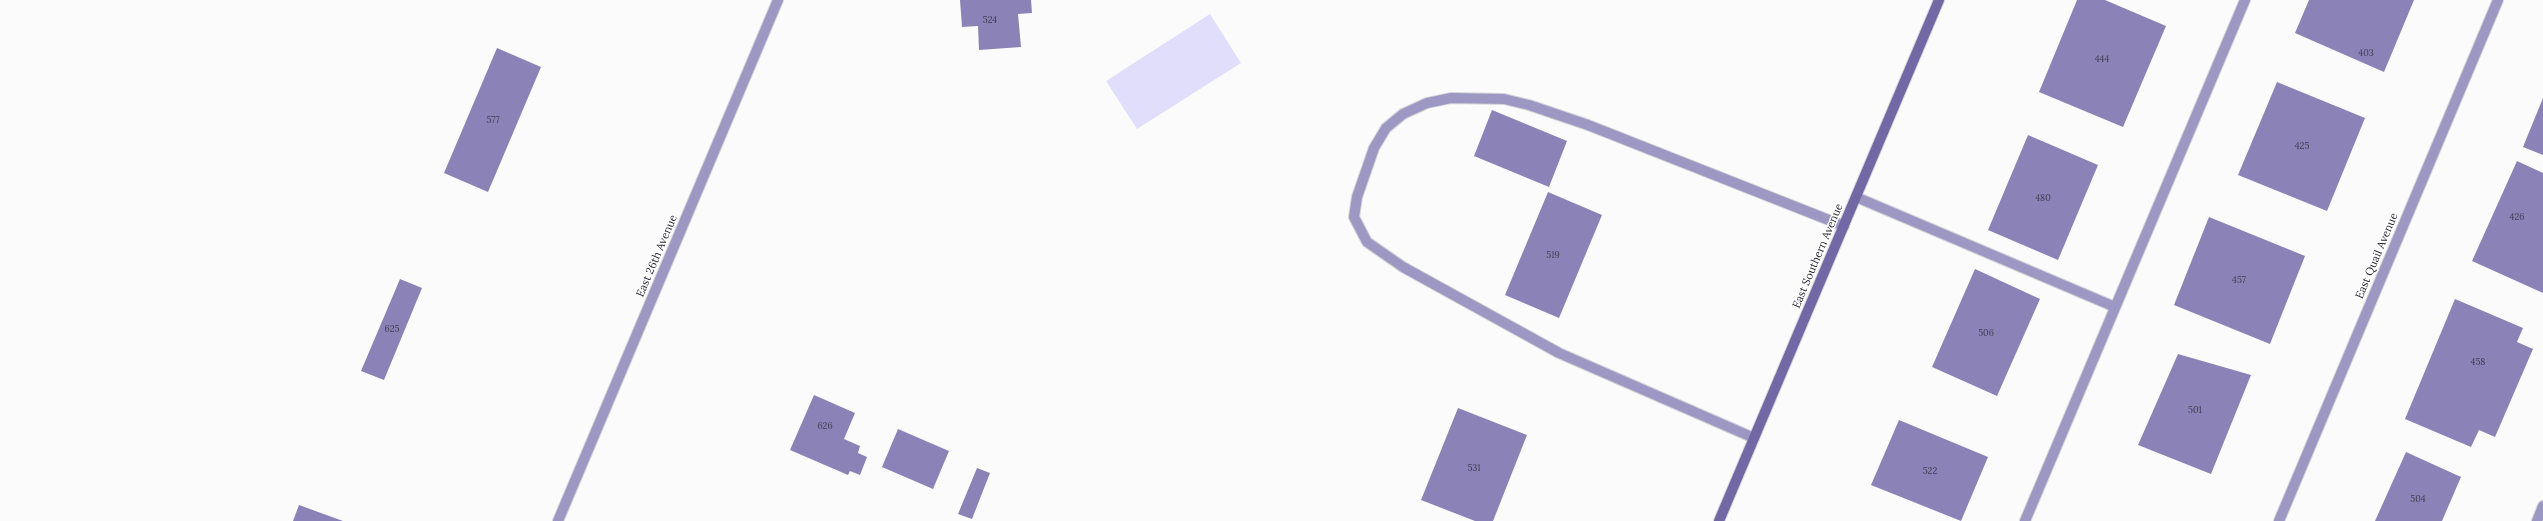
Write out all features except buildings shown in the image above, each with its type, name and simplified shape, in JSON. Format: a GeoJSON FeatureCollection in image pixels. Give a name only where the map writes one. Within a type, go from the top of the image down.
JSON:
{"type":"FeatureCollection","features":[{"type":"Feature","properties":{"kind":"main road","name":"East Southern Avenue"},"geometry":{"type":"LineString","coordinates":[[1719,521],[1939,0]]}},
{"type":"Feature","properties":{"kind":"street","name":"East 26th Avenue"},"geometry":{"type":"LineString","coordinates":[[558,521],[778,0]]}},
{"type":"Feature","properties":{"kind":"street"},"geometry":{"type":"LineString","coordinates":[[2025,521],[2245,0]]}},
{"type":"Feature","properties":{"kind":"street","name":"East Quail Avenue"},"geometry":{"type":"LineString","coordinates":[[2279,521],[2498,0]]}},
{"type":"Feature","properties":{"kind":"street"},"geometry":{"type":"LineString","coordinates":[[1754,438],[1559,352],[1403,267],[1367,242],[1354,217],[1357,197],[1374,148],[1386,128],[1403,114],[1427,103],[1451,98],[1504,99],[1528,104],[1588,126],[1844,226]]}},
{"type":"Feature","properties":{"kind":"street"},"geometry":{"type":"LineString","coordinates":[[1856,197],[2115,307]]}},
{"type":"Feature","properties":{"kind":"street"},"geometry":{"type":"LineString","coordinates":[[2536,521],[2543,506]]}},
{"type":"Feature","properties":{"kind":"shaded area"},"geometry":{"type":"Polygon","coordinates":[[[1210,14],[1241,63],[1137,129],[1106,81],[1210,14]]]}}]}
